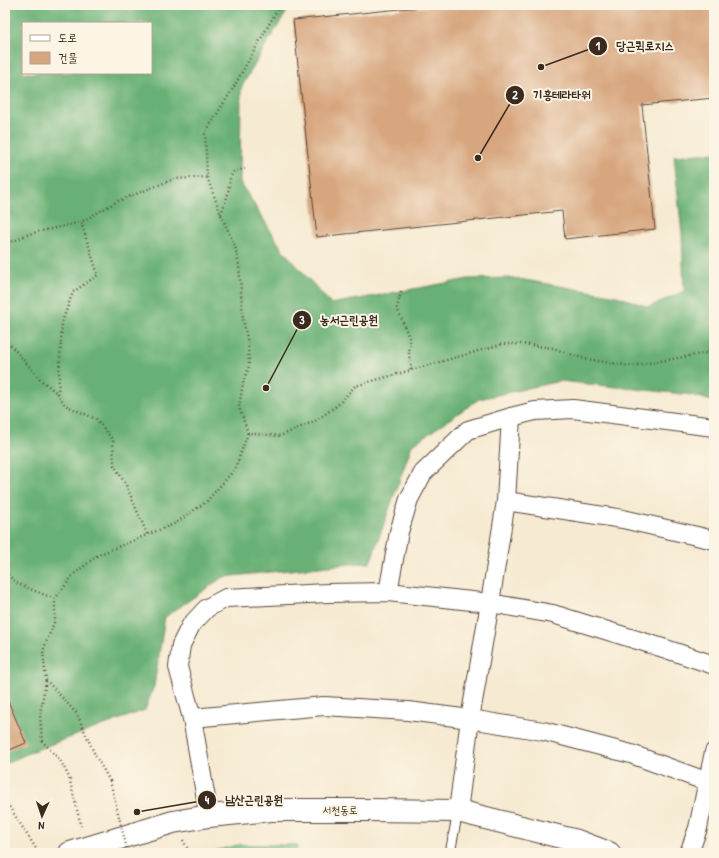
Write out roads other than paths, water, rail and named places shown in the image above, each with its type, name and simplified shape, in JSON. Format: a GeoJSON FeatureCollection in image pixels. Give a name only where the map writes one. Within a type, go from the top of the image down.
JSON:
{"type":"FeatureCollection","features":[{"type":"Feature","properties":{"kind":"street"},"geometry":{"type":"LineString","coordinates":[[388,592],[399,532],[409,499],[423,473],[468,430],[535,411],[573,409],[714,427]]}},
{"type":"Feature","properties":{"kind":"street"},"geometry":{"type":"LineString","coordinates":[[458,811],[470,719],[506,501],[511,417]]}},
{"type":"Feature","properties":{"kind":"street"},"geometry":{"type":"LineString","coordinates":[[506,501],[623,519],[714,540]]}},
{"type":"Feature","properties":{"kind":"street"},"geometry":{"type":"LineString","coordinates":[[208,816],[192,718],[178,667],[181,645],[191,626],[207,608],[226,598],[328,593],[388,592],[490,603],[553,614],[714,665]]}},
{"type":"Feature","properties":{"kind":"street"},"geometry":{"type":"LineString","coordinates":[[192,718],[324,706],[408,711],[543,731],[624,752],[708,782]]}},
{"type":"Feature","properties":{"kind":"street"},"geometry":{"type":"LineString","coordinates":[[688,853],[698,828],[714,752]]}},
{"type":"Feature","properties":{"kind":"street","name":"서천동로"},"geometry":{"type":"LineString","coordinates":[[70,853],[173,822],[208,816],[271,810],[458,811],[577,841],[609,853]]}},
{"type":"Feature","properties":{"kind":"lane"},"geometry":{"type":"LineString","coordinates":[[450,853],[458,811]]}},
{"type":"Feature","properties":{"kind":"place","name":"당근퀵로지스"},"geometry":{"type":"Point","coordinates":[541,67]}},
{"type":"Feature","properties":{"kind":"place","name":"기흥테라타워"},"geometry":{"type":"Point","coordinates":[478,158]}},
{"type":"Feature","properties":{"kind":"place","name":"농서근린공원"},"geometry":{"type":"Point","coordinates":[266,388]}},
{"type":"Feature","properties":{"kind":"place","name":"남산근린공원"},"geometry":{"type":"Point","coordinates":[137,812]}}]}
